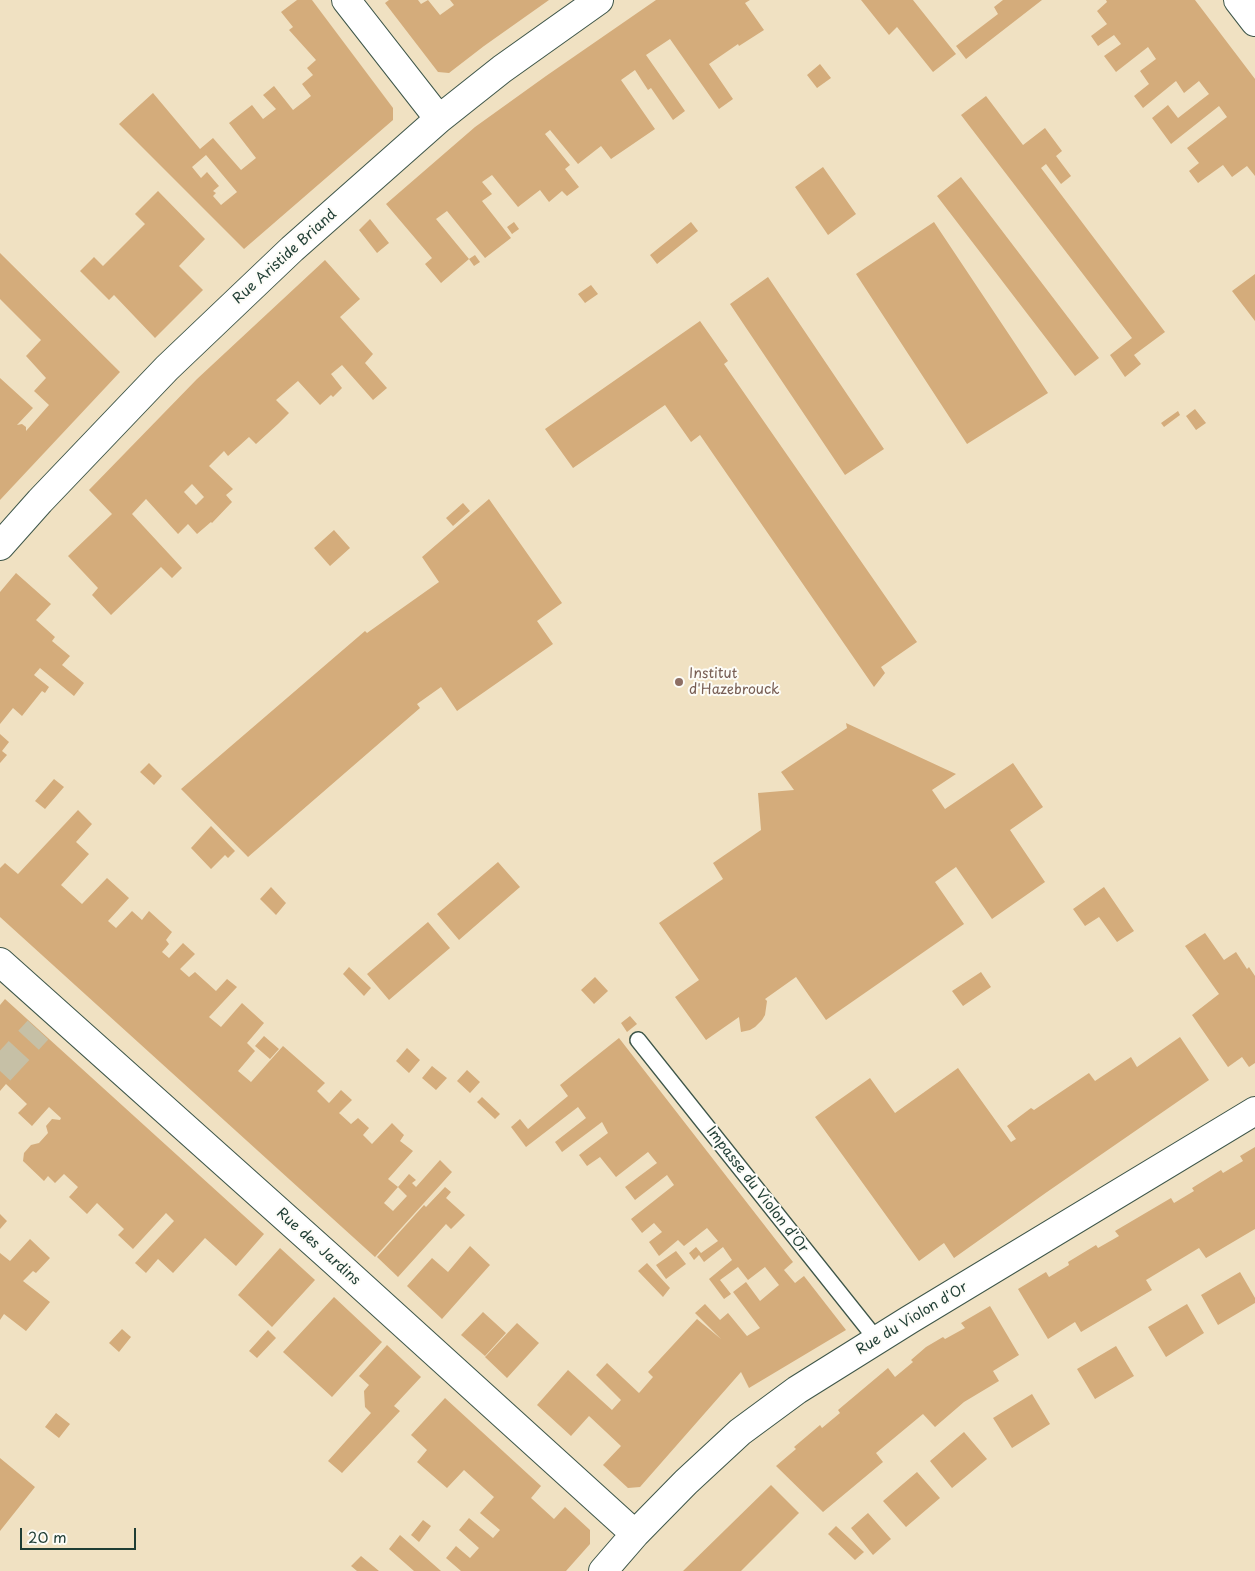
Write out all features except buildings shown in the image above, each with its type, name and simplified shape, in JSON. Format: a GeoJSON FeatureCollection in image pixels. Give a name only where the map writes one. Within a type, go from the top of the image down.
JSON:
{"type":"FeatureCollection","features":[{"type":"Feature","properties":{"kind":"street"},"geometry":{"type":"LineString","coordinates":[[346,0],[439,119]]}},
{"type":"Feature","properties":{"kind":"street","name":"Rue Aristide Briand"},"geometry":{"type":"LineString","coordinates":[[0,546],[100,437],[223,314],[299,243],[439,119],[502,69],[598,0]]}},
{"type":"Feature","properties":{"kind":"street"},"geometry":{"type":"LineString","coordinates":[[1238,0],[1255,22]]}},
{"type":"Feature","properties":{"kind":"street","name":"Rue des Jardins"},"geometry":{"type":"LineString","coordinates":[[0,962],[46,1021],[333,1260],[635,1534]]}},
{"type":"Feature","properties":{"kind":"street","name":"Rue du Violon d'Or"},"geometry":{"type":"LineString","coordinates":[[603,1571],[635,1534],[686,1482],[740,1432],[797,1390],[1255,1110]]}},
{"type":"Feature","properties":{"kind":"lane","name":"Impasse du Violon d'Or"},"geometry":{"type":"LineString","coordinates":[[638,1040],[877,1340]]}},
{"type":"Feature","properties":{"kind":"tunnel"},"geometry":{"type":"LineString","coordinates":[[0,1071],[38,1030]]}},
{"type":"Feature","properties":{"kind":"place","name":"Institut d'Hazebrouck"},"geometry":{"type":"Point","coordinates":[679,682]}}]}
